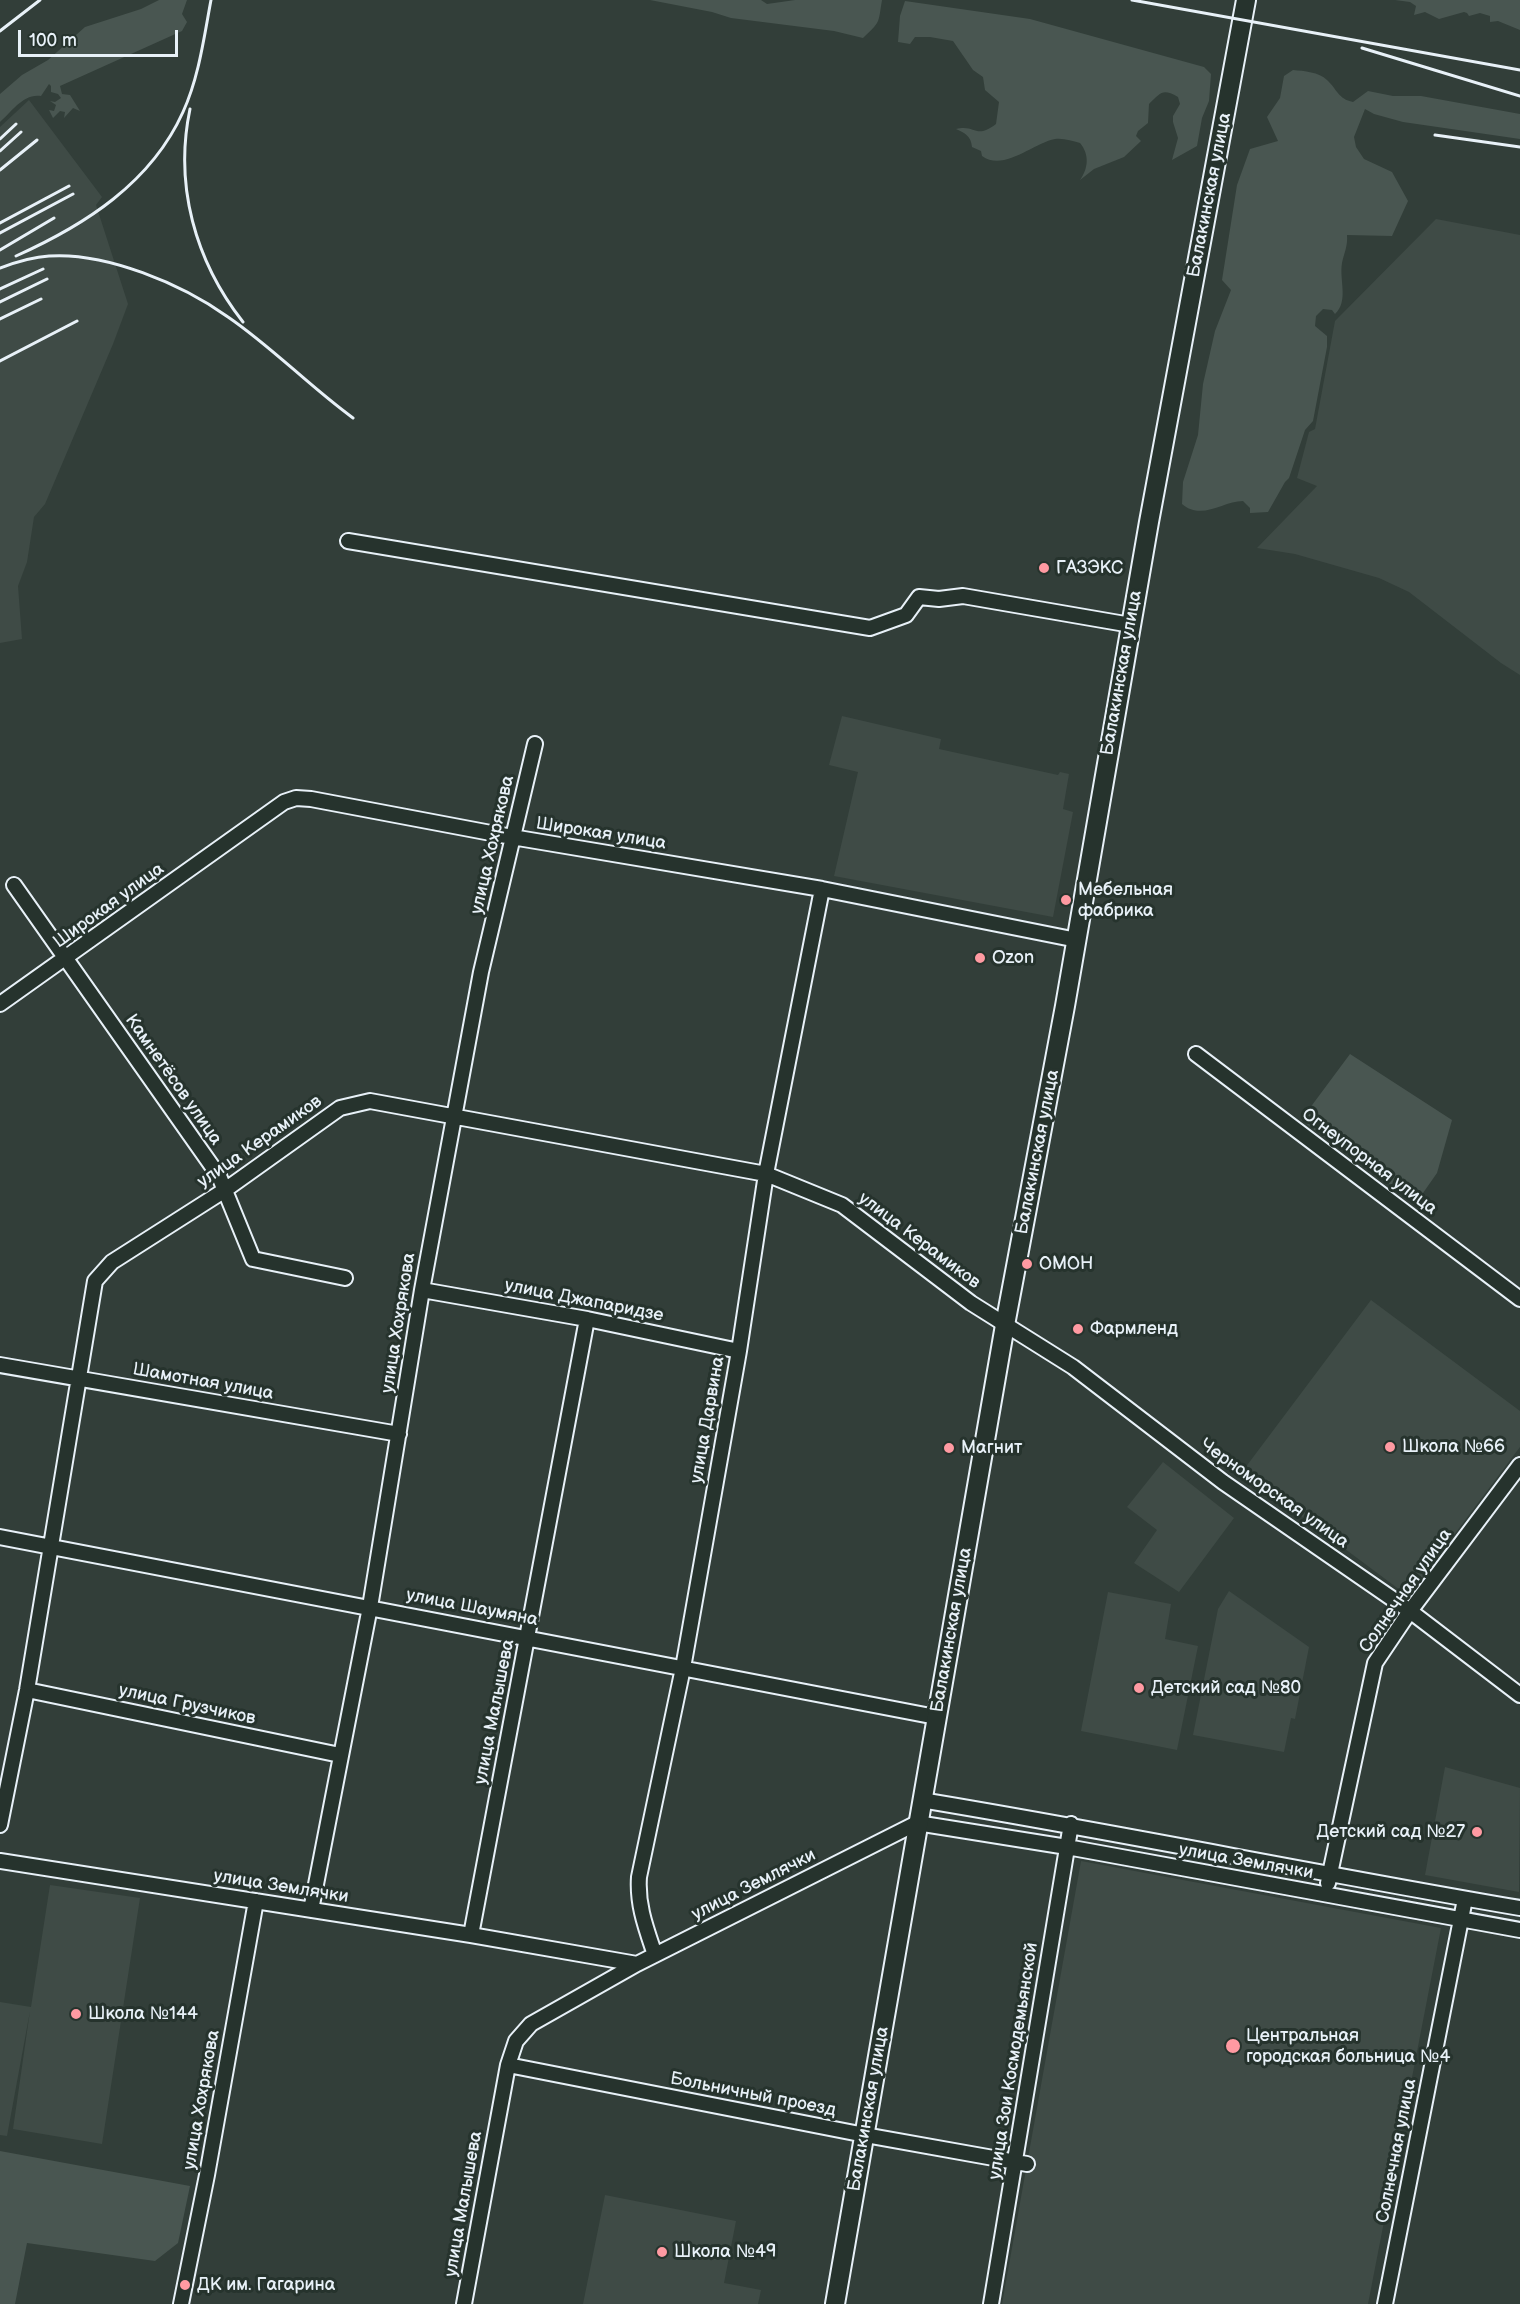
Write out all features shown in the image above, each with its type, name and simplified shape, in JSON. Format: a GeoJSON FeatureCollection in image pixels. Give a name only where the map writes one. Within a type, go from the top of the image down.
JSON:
{"type":"FeatureCollection","features":[{"type":"Feature","properties":{"kind":"main road","name":"Балакинская улица"},"geometry":{"type":"LineString","coordinates":[[835,2304],[1005,1324],[1077,940],[1131,625],[1246,0]]}},
{"type":"Feature","properties":{"kind":"street"},"geometry":{"type":"LineString","coordinates":[[348,542],[870,628],[906,615],[919,597],[963,596],[1131,625]]}},
{"type":"Feature","properties":{"kind":"street","name":"улица Хохрякова"},"geometry":{"type":"LineString","coordinates":[[311,1910],[370,1608],[422,1290],[481,972],[535,744]]}},
{"type":"Feature","properties":{"kind":"street","name":"Широкая улица"},"geometry":{"type":"LineString","coordinates":[[0,1004],[284,802],[296,798],[822,889],[1077,940]]}},
{"type":"Feature","properties":{"kind":"street","name":"Камнетёсов улица"},"geometry":{"type":"LineString","coordinates":[[14,885],[212,1167],[225,1190],[253,1259],[345,1278]]}},
{"type":"Feature","properties":{"kind":"street","name":"улица Дарвина"},"geometry":{"type":"LineString","coordinates":[[655,1955],[640,1910],[639,1877],[683,1668],[739,1351],[766,1174],[822,889]]}},
{"type":"Feature","properties":{"kind":"street","name":"Огнеупорная улица"},"geometry":{"type":"LineString","coordinates":[[1196,1054],[1520,1299]]}},
{"type":"Feature","properties":{"kind":"street","name":"улица Керамиков"},"geometry":{"type":"LineString","coordinates":[[0,1825],[27,1690],[96,1281],[112,1262],[225,1190],[340,1108],[370,1101],[766,1174],[842,1205],[971,1303],[1005,1324]]}},
{"type":"Feature","properties":{"kind":"street","name":"улица Джапаридзе"},"geometry":{"type":"LineString","coordinates":[[422,1290],[587,1319],[739,1351]]}},
{"type":"Feature","properties":{"kind":"street","name":"улица Малышева"},"geometry":{"type":"LineString","coordinates":[[471,1935],[587,1319]]}},
{"type":"Feature","properties":{"kind":"street","name":"Черноморская улица"},"geometry":{"type":"LineString","coordinates":[[1005,1324],[1073,1367],[1223,1482],[1410,1611],[1520,1695]]}},
{"type":"Feature","properties":{"kind":"street","name":"Шамотная улица"},"geometry":{"type":"LineString","coordinates":[[0,1365],[399,1434]]}},
{"type":"Feature","properties":{"kind":"street","name":"Солнечная улица"},"geometry":{"type":"LineString","coordinates":[[1326,1894],[1375,1663],[1410,1611],[1520,1465]]}},
{"type":"Feature","properties":{"kind":"street","name":"улица Шаумяна"},"geometry":{"type":"LineString","coordinates":[[0,1537],[936,1717]]}},
{"type":"Feature","properties":{"kind":"street","name":"улица Грузчиков"},"geometry":{"type":"LineString","coordinates":[[27,1690],[340,1755]]}},
{"type":"Feature","properties":{"kind":"street","name":"улица Землячки"},"geometry":{"type":"LineString","coordinates":[[921,1800],[1071,1824],[1330,1875],[1520,1908]]}},
{"type":"Feature","properties":{"kind":"street","name":"улица Землячки"},"geometry":{"type":"LineString","coordinates":[[0,1861],[471,1935],[637,1964],[917,1823],[1067,1847],[1520,1930]]}},
{"type":"Feature","properties":{"kind":"street","name":"улица Зои Космодемьянской"},"geometry":{"type":"LineString","coordinates":[[991,2304],[1021,2163],[1071,1824]]}},
{"type":"Feature","properties":{"kind":"street","name":"Солнечная улица"},"geometry":{"type":"LineString","coordinates":[[1385,2304],[1465,1899]]}},
{"type":"Feature","properties":{"kind":"street","name":"улица Хохрякова"},"geometry":{"type":"LineString","coordinates":[[181,2304],[207,2175],[256,1901]]}},
{"type":"Feature","properties":{"kind":"street","name":"улица Малышева"},"geometry":{"type":"LineString","coordinates":[[464,2304],[508,2065],[516,2041],[531,2024],[637,1964]]}},
{"type":"Feature","properties":{"kind":"street","name":"Больничный проезд"},"geometry":{"type":"LineString","coordinates":[[508,2065],[1021,2163]]}},
{"type":"Feature","properties":{"kind":"shaded area"},"geometry":{"type":"Polygon","coordinates":[[[159,0],[187,0],[182,14],[187,22],[182,31],[60,86],[62,94],[70,95],[80,111],[73,108],[64,118],[65,112],[60,111],[53,118],[49,110],[54,111],[56,105],[50,101],[55,102],[61,98],[58,94],[51,92],[49,84],[41,96],[24,100],[0,122],[0,94],[22,75],[48,60],[85,27],[141,9],[159,0]]]}},
{"type":"Feature","properties":{"kind":"shaded area"},"geometry":{"type":"Polygon","coordinates":[[[650,0],[761,0],[767,4],[795,0],[882,0],[878,22],[863,38],[834,31],[731,18],[650,0]]]}},
{"type":"Feature","properties":{"kind":"shaded area"},"geometry":{"type":"Polygon","coordinates":[[[1395,0],[1520,0],[1520,30],[1498,21],[1490,22],[1490,16],[1480,13],[1469,16],[1464,12],[1439,19],[1425,12],[1414,15],[1416,6],[1410,2],[1395,0]]]}},
{"type":"Feature","properties":{"kind":"shaded area"},"geometry":{"type":"Polygon","coordinates":[[[905,1],[1030,19],[1204,67],[1211,74],[1209,101],[1202,118],[1197,146],[1172,160],[1178,138],[1173,116],[1180,104],[1178,97],[1165,92],[1149,104],[1148,123],[1138,131],[1136,136],[1141,141],[1124,157],[1094,169],[1080,180],[1085,171],[1087,157],[1080,143],[1055,139],[1000,161],[982,156],[981,151],[972,147],[967,135],[956,129],[968,128],[984,131],[989,129],[996,124],[999,102],[985,90],[983,77],[973,70],[953,41],[915,37],[910,44],[898,42],[900,16],[905,1]]]}},
{"type":"Feature","properties":{"kind":"shaded area"},"geometry":{"type":"Polygon","coordinates":[[[1293,70],[1320,75],[1341,96],[1353,102],[1368,91],[1393,96],[1421,96],[1520,114],[1520,139],[1403,122],[1374,114],[1365,109],[1354,137],[1356,147],[1364,159],[1392,172],[1408,201],[1392,236],[1347,235],[1341,270],[1342,303],[1335,314],[1332,310],[1323,309],[1316,316],[1315,326],[1327,336],[1327,347],[1313,421],[1305,430],[1289,478],[1268,512],[1250,513],[1250,508],[1243,501],[1197,511],[1182,504],[1183,482],[1198,435],[1203,384],[1215,331],[1231,290],[1222,280],[1237,185],[1250,149],[1278,141],[1267,117],[1280,98],[1284,76],[1293,70]]]}},
{"type":"Feature","properties":{"kind":"shaded area"},"geometry":{"type":"Polygon","coordinates":[[[29,100],[102,197],[96,205],[128,304],[45,504],[34,517],[27,562],[18,586],[22,639],[0,643],[0,127],[29,100]]]}},
{"type":"Feature","properties":{"kind":"shaded area"},"geometry":{"type":"Polygon","coordinates":[[[1436,219],[1520,235],[1520,675],[1409,592],[1379,578],[1295,554],[1257,548],[1317,486],[1297,478],[1309,432],[1315,429],[1335,321],[1436,219]]]}},
{"type":"Feature","properties":{"kind":"shaded area"},"geometry":{"type":"Polygon","coordinates":[[[842,716],[941,739],[939,749],[1058,775],[1060,772],[1069,774],[1063,809],[1073,812],[1053,917],[834,876],[858,772],[829,765],[842,716]]]}},
{"type":"Feature","properties":{"kind":"shaded area"},"geometry":{"type":"Polygon","coordinates":[[[1350,1054],[1452,1120],[1437,1173],[1416,1203],[1301,1120],[1350,1054]]]}},
{"type":"Feature","properties":{"kind":"shaded area","name":"Школа №66"},"geometry":{"type":"Polygon","coordinates":[[[1371,1300],[1520,1411],[1520,1447],[1408,1596],[1242,1472],[1371,1300]]]}},
{"type":"Feature","properties":{"kind":"shaded area"},"geometry":{"type":"Polygon","coordinates":[[[1163,1462],[1234,1518],[1179,1592],[1134,1563],[1157,1530],[1127,1507],[1163,1462]]]}},
{"type":"Feature","properties":{"kind":"shaded area"},"geometry":{"type":"Polygon","coordinates":[[[1229,1591],[1309,1647],[1295,1719],[1291,1718],[1284,1752],[1193,1735],[1218,1609],[1229,1591]]]}},
{"type":"Feature","properties":{"kind":"shaded area","name":"Детский сад №80"},"geometry":{"type":"Polygon","coordinates":[[[1108,1592],[1171,1604],[1165,1639],[1198,1646],[1177,1750],[1081,1731],[1108,1592]]]}},
{"type":"Feature","properties":{"kind":"shaded area","name":"Детский сад №27"},"geometry":{"type":"Polygon","coordinates":[[[1445,1767],[1520,1788],[1519,1892],[1425,1875],[1445,1767]]]}},
{"type":"Feature","properties":{"kind":"shaded area","name":"Центральная городская больница №4"},"geometry":{"type":"Polygon","coordinates":[[[1081,1861],[1441,1928],[1368,2304],[1002,2304],[1081,1861]]]}},
{"type":"Feature","properties":{"kind":"shaded area","name":"Школа №144"},"geometry":{"type":"Polygon","coordinates":[[[50,1885],[140,1898],[102,2144],[13,2129],[30,2011],[7,2136],[0,2135],[0,2002],[31,2007],[50,1885]]]}},
{"type":"Feature","properties":{"kind":"shaded area"},"geometry":{"type":"Polygon","coordinates":[[[0,2151],[190,2186],[178,2243],[155,2261],[27,2243],[15,2304],[0,2304],[0,2151]]]}},
{"type":"Feature","properties":{"kind":"shaded area","name":"Школа №49"},"geometry":{"type":"Polygon","coordinates":[[[605,2195],[736,2221],[724,2283],[761,2290],[758,2304],[583,2304],[605,2195]]]}},
{"type":"Feature","properties":{"kind":"railway"},"geometry":{"type":"LineString","coordinates":[[0,31],[40,0]]}},
{"type":"Feature","properties":{"kind":"railway"},"geometry":{"type":"LineString","coordinates":[[16,256],[91,216],[134,181],[153,160],[169,137],[189,99],[211,0]]}},
{"type":"Feature","properties":{"kind":"railway"},"geometry":{"type":"LineString","coordinates":[[1132,0],[1520,70]]}},
{"type":"Feature","properties":{"kind":"railway"},"geometry":{"type":"LineString","coordinates":[[1362,48],[1520,96]]}},
{"type":"Feature","properties":{"kind":"railway"},"geometry":{"type":"LineString","coordinates":[[190,109],[185,166],[192,221],[212,274],[243,322]]}},
{"type":"Feature","properties":{"kind":"railway"},"geometry":{"type":"LineString","coordinates":[[0,139],[16,124]]}},
{"type":"Feature","properties":{"kind":"railway"},"geometry":{"type":"LineString","coordinates":[[0,151],[21,132]]}},
{"type":"Feature","properties":{"kind":"railway"},"geometry":{"type":"LineString","coordinates":[[1435,135],[1520,147]]}},
{"type":"Feature","properties":{"kind":"railway"},"geometry":{"type":"LineString","coordinates":[[0,170],[37,140]]}},
{"type":"Feature","properties":{"kind":"railway"},"geometry":{"type":"LineString","coordinates":[[0,223],[69,186]]}},
{"type":"Feature","properties":{"kind":"railway"},"geometry":{"type":"LineString","coordinates":[[0,233],[73,194]]}},
{"type":"Feature","properties":{"kind":"railway"},"geometry":{"type":"LineString","coordinates":[[0,250],[54,218]]}},
{"type":"Feature","properties":{"kind":"railway"},"geometry":{"type":"LineString","coordinates":[[0,268],[36,257],[71,256],[119,265],[166,282],[209,305],[244,329],[353,418]]}},
{"type":"Feature","properties":{"kind":"railway"},"geometry":{"type":"LineString","coordinates":[[0,289],[43,269]]}},
{"type":"Feature","properties":{"kind":"railway"},"geometry":{"type":"LineString","coordinates":[[0,302],[47,279]]}},
{"type":"Feature","properties":{"kind":"railway"},"geometry":{"type":"LineString","coordinates":[[0,319],[41,299]]}},
{"type":"Feature","properties":{"kind":"railway"},"geometry":{"type":"LineString","coordinates":[[0,361],[77,321]]}},
{"type":"Feature","properties":{"kind":"place","name":"ГАЗЭКС"},"geometry":{"type":"Point","coordinates":[1044,568]}},
{"type":"Feature","properties":{"kind":"place","name":"Мебельная фабрика"},"geometry":{"type":"Point","coordinates":[1066,900]}},
{"type":"Feature","properties":{"kind":"place","name":"Ozon"},"geometry":{"type":"Point","coordinates":[980,958]}},
{"type":"Feature","properties":{"kind":"place","name":"ОМОН"},"geometry":{"type":"Point","coordinates":[1027,1264]}},
{"type":"Feature","properties":{"kind":"place","name":"Фармленд"},"geometry":{"type":"Point","coordinates":[1078,1329]}},
{"type":"Feature","properties":{"kind":"place","name":"Школа №66"},"geometry":{"type":"Point","coordinates":[1390,1447]}},
{"type":"Feature","properties":{"kind":"place","name":"Магнит"},"geometry":{"type":"Point","coordinates":[949,1448]}},
{"type":"Feature","properties":{"kind":"place","name":"Детский сад №80"},"geometry":{"type":"Point","coordinates":[1139,1688]}},
{"type":"Feature","properties":{"kind":"place","name":"Детский сад №27"},"geometry":{"type":"Point","coordinates":[1477,1832]}},
{"type":"Feature","properties":{"kind":"place","name":"Школа №144"},"geometry":{"type":"Point","coordinates":[76,2014]}},
{"type":"Feature","properties":{"kind":"place","name":"Центральная городская больница №4"},"geometry":{"type":"Point","coordinates":[1233,2046]}},
{"type":"Feature","properties":{"kind":"place","name":"Школа №49"},"geometry":{"type":"Point","coordinates":[662,2252]}},
{"type":"Feature","properties":{"kind":"place","name":"ДК им. Гагарина"},"geometry":{"type":"Point","coordinates":[185,2285]}}]}
